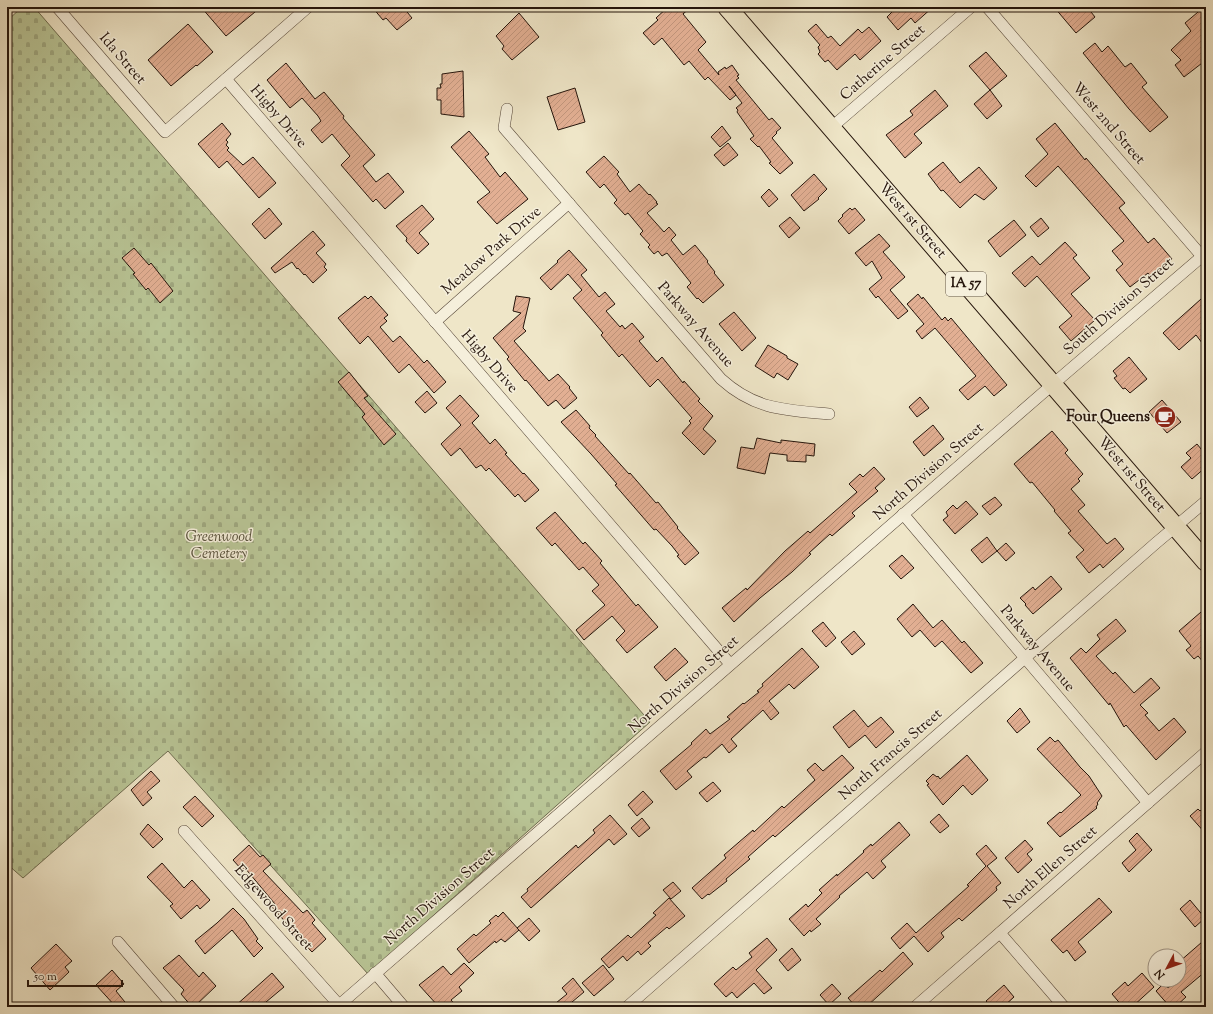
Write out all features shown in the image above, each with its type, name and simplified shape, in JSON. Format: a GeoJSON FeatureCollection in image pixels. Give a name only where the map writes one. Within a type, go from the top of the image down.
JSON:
{"type":"FeatureCollection","features":[{"type":"Feature","properties":{"kind":"main road","name":"West 1st Street"},"geometry":{"type":"LineString","coordinates":[[727,7],[1206,562]]}},
{"type":"Feature","properties":{"kind":"street","name":"Ida Street"},"geometry":{"type":"LineString","coordinates":[[57,7],[165,132],[226,79]]}},
{"type":"Feature","properties":{"kind":"street"},"geometry":{"type":"LineString","coordinates":[[226,79],[308,7]]}},
{"type":"Feature","properties":{"kind":"street","name":"Catherine Street"},"geometry":{"type":"LineString","coordinates":[[832,127],[972,7]]}},
{"type":"Feature","properties":{"kind":"street","name":"West 2nd Street"},"geometry":{"type":"LineString","coordinates":[[987,7],[1205,257]]}},
{"type":"Feature","properties":{"kind":"street","name":"Higby Drive"},"geometry":{"type":"LineString","coordinates":[[226,79],[730,664]]}},
{"type":"Feature","properties":{"kind":"street","name":"Parkway Avenue"},"geometry":{"type":"LineString","coordinates":[[507,109],[504,128],[721,379],[748,399],[779,408],[829,414]]}},
{"type":"Feature","properties":{"kind":"street","name":"Meadow Park Drive"},"geometry":{"type":"LineString","coordinates":[[434,322],[569,203]]}},
{"type":"Feature","properties":{"kind":"street","name":"South Division Street"},"geometry":{"type":"LineString","coordinates":[[1052,385],[1205,257]]}},
{"type":"Feature","properties":{"kind":"street","name":"North Division Street"},"geometry":{"type":"LineString","coordinates":[[338,1006],[1052,385]]}},
{"type":"Feature","properties":{"kind":"street","name":"North Francis Street"},"geometry":{"type":"LineString","coordinates":[[627,1007],[1206,501]]}},
{"type":"Feature","properties":{"kind":"street","name":"Parkway Avenue"},"geometry":{"type":"LineString","coordinates":[[903,514],[1148,803]]}},
{"type":"Feature","properties":{"kind":"street","name":"North Ellen Street"},"geometry":{"type":"LineString","coordinates":[[915,1007],[1206,752]]}},
{"type":"Feature","properties":{"kind":"street","name":"Edgewood Street"},"geometry":{"type":"LineString","coordinates":[[184,831],[338,1006]]}},
{"type":"Feature","properties":{"kind":"street"},"geometry":{"type":"LineString","coordinates":[[1000,933],[1064,1007]]}},
{"type":"Feature","properties":{"kind":"street"},"geometry":{"type":"LineString","coordinates":[[118,942],[174,1007]]}},
{"type":"Feature","properties":{"kind":"street"},"geometry":{"type":"LineString","coordinates":[[375,973],[404,1007]]}},
{"type":"Feature","properties":{"kind":"green space","name":"Greenwood Cemetery"},"geometry":{"type":"Polygon","coordinates":[[[22,7],[34,7],[650,722],[368,974],[168,751],[23,878],[7,864],[7,21],[22,7]]]}},
{"type":"Feature","properties":{"kind":"building"},"geometry":{"type":"Polygon","coordinates":[[[201,7],[261,7],[226,36],[201,7]]]}},
{"type":"Feature","properties":{"kind":"building"},"geometry":{"type":"Polygon","coordinates":[[[372,7],[403,7],[412,18],[397,30],[386,18],[383,20],[372,7]]]}},
{"type":"Feature","properties":{"kind":"building"},"geometry":{"type":"Polygon","coordinates":[[[668,7],[691,7],[683,14],[706,42],[698,50],[719,75],[718,72],[725,67],[726,69],[732,65],[739,75],[737,76],[739,78],[736,80],[769,120],[772,118],[781,128],[772,138],[793,163],[780,174],[769,163],[771,162],[759,146],[758,147],[750,139],[754,136],[737,112],[738,110],[736,108],[742,103],[736,95],[730,100],[708,77],[705,80],[689,61],[684,65],[662,38],[654,45],[643,33],[658,20],[656,18],[668,7]]]}},
{"type":"Feature","properties":{"kind":"building"},"geometry":{"type":"Polygon","coordinates":[[[897,7],[933,7],[915,23],[911,18],[898,30],[887,17],[897,7]]]}},
{"type":"Feature","properties":{"kind":"building"},"geometry":{"type":"Polygon","coordinates":[[[1054,7],[1087,7],[1095,17],[1076,33],[1054,7]]]}},
{"type":"Feature","properties":{"kind":"building"},"geometry":{"type":"Polygon","coordinates":[[[1204,7],[1206,7],[1206,60],[1184,77],[1175,65],[1181,60],[1171,50],[1191,31],[1185,23],[1204,7]]]}},
{"type":"Feature","properties":{"kind":"building"},"geometry":{"type":"Polygon","coordinates":[[[519,13],[539,37],[512,60],[502,49],[504,46],[496,36],[519,13]]]}},
{"type":"Feature","properties":{"kind":"building"},"geometry":{"type":"Polygon","coordinates":[[[188,24],[213,52],[171,86],[148,60],[188,24]]]}},
{"type":"Feature","properties":{"kind":"building"},"geometry":{"type":"Polygon","coordinates":[[[816,24],[828,38],[831,36],[840,46],[858,29],[862,33],[869,27],[881,41],[860,60],[855,54],[837,70],[828,60],[825,62],[818,54],[820,52],[818,47],[820,45],[808,31],[816,24]]]}},
{"type":"Feature","properties":{"kind":"building"},"geometry":{"type":"Polygon","coordinates":[[[1095,43],[1102,52],[1108,46],[1125,67],[1131,63],[1147,83],[1142,87],[1168,117],[1150,132],[1083,53],[1095,43]]]}},
{"type":"Feature","properties":{"kind":"building"},"geometry":{"type":"Polygon","coordinates":[[[986,52],[1007,76],[990,90],[969,66],[986,52]]]}},
{"type":"Feature","properties":{"kind":"building"},"geometry":{"type":"Polygon","coordinates":[[[286,63],[315,99],[324,92],[344,116],[343,118],[375,155],[363,166],[376,182],[388,173],[404,192],[385,209],[376,199],[373,202],[341,165],[350,156],[332,134],[322,143],[311,130],[321,121],[302,98],[290,108],[267,80],[286,63]]]}},
{"type":"Feature","properties":{"kind":"building"},"geometry":{"type":"Polygon","coordinates":[[[463,71],[464,117],[441,114],[441,100],[437,100],[437,88],[441,88],[440,84],[442,84],[442,74],[463,71]]]}},
{"type":"Feature","properties":{"kind":"building"},"geometry":{"type":"Polygon","coordinates":[[[575,88],[585,122],[558,130],[547,97],[575,88]]]}},
{"type":"Feature","properties":{"kind":"building"},"geometry":{"type":"Polygon","coordinates":[[[935,90],[948,106],[914,134],[922,143],[905,158],[886,135],[913,115],[910,111],[935,90]]]}},
{"type":"Feature","properties":{"kind":"building"},"geometry":{"type":"Polygon","coordinates":[[[990,90],[1002,106],[987,119],[974,104],[990,90]]]}},
{"type":"Feature","properties":{"kind":"building"},"geometry":{"type":"Polygon","coordinates":[[[222,123],[231,134],[226,140],[228,142],[226,145],[229,148],[227,150],[243,165],[253,157],[276,183],[259,198],[227,161],[219,168],[198,144],[222,123]]]}},
{"type":"Feature","properties":{"kind":"building"},"geometry":{"type":"Polygon","coordinates":[[[1055,123],[1085,160],[1086,158],[1125,203],[1119,208],[1148,243],[1154,238],[1172,259],[1150,276],[1148,273],[1130,287],[1116,270],[1123,264],[1112,251],[1124,241],[1058,166],[1036,187],[1025,176],[1048,154],[1036,139],[1055,123]]]}},
{"type":"Feature","properties":{"kind":"building"},"geometry":{"type":"Polygon","coordinates":[[[722,126],[731,138],[720,147],[711,137],[722,126]]]}},
{"type":"Feature","properties":{"kind":"building"},"geometry":{"type":"Polygon","coordinates":[[[469,131],[489,154],[485,157],[500,177],[505,172],[528,199],[497,224],[477,202],[490,192],[451,147],[469,131]]]}},
{"type":"Feature","properties":{"kind":"building"},"geometry":{"type":"Polygon","coordinates":[[[728,143],[738,155],[724,166],[714,155],[728,143]]]}},
{"type":"Feature","properties":{"kind":"building"},"geometry":{"type":"Polygon","coordinates":[[[604,156],[619,172],[617,174],[630,192],[639,184],[657,202],[656,203],[658,204],[647,213],[664,232],[669,227],[676,235],[671,240],[683,255],[695,245],[708,261],[707,262],[715,272],[714,273],[724,285],[703,303],[698,298],[697,299],[687,287],[691,283],[667,253],[662,256],[658,251],[654,254],[648,247],[650,245],[640,234],[643,231],[628,213],[625,215],[614,203],[617,200],[604,184],[600,188],[586,172],[604,156]]]}},
{"type":"Feature","properties":{"kind":"building"},"geometry":{"type":"Polygon","coordinates":[[[943,162],[960,183],[979,167],[997,188],[984,200],[975,194],[960,208],[943,190],[941,191],[928,174],[943,162]]]}},
{"type":"Feature","properties":{"kind":"building"},"geometry":{"type":"Polygon","coordinates":[[[814,174],[827,189],[818,198],[819,199],[804,211],[791,195],[814,174]]]}},
{"type":"Feature","properties":{"kind":"building"},"geometry":{"type":"Polygon","coordinates":[[[769,189],[778,199],[769,207],[761,197],[769,189]]]}},
{"type":"Feature","properties":{"kind":"building"},"geometry":{"type":"Polygon","coordinates":[[[422,205],[434,219],[419,233],[429,244],[418,254],[406,241],[407,238],[396,226],[422,205]]]}},
{"type":"Feature","properties":{"kind":"building"},"geometry":{"type":"Polygon","coordinates":[[[269,208],[282,224],[265,239],[252,224],[269,208]]]}},
{"type":"Feature","properties":{"kind":"building"},"geometry":{"type":"Polygon","coordinates":[[[850,208],[852,210],[855,208],[865,220],[849,234],[838,221],[850,208]]]}},
{"type":"Feature","properties":{"kind":"building"},"geometry":{"type":"Polygon","coordinates":[[[790,217],[800,228],[789,238],[779,226],[790,217]]]}},
{"type":"Feature","properties":{"kind":"building"},"geometry":{"type":"Polygon","coordinates":[[[1041,218],[1049,228],[1038,237],[1030,227],[1041,218]]]}},
{"type":"Feature","properties":{"kind":"building"},"geometry":{"type":"Polygon","coordinates":[[[1014,220],[1026,235],[1000,257],[988,241],[1014,220]]]}},
{"type":"Feature","properties":{"kind":"building"},"geometry":{"type":"Polygon","coordinates":[[[313,231],[325,245],[316,253],[326,264],[324,267],[327,270],[313,283],[305,274],[304,275],[298,268],[297,269],[292,262],[275,273],[271,268],[313,231]]]}},
{"type":"Feature","properties":{"kind":"building"},"geometry":{"type":"Polygon","coordinates":[[[879,234],[890,246],[883,252],[905,277],[890,290],[908,311],[898,319],[878,296],[876,298],[869,289],[882,278],[872,261],[866,266],[855,253],[879,234]]]}},
{"type":"Feature","properties":{"kind":"building"},"geometry":{"type":"Polygon","coordinates":[[[1065,242],[1077,255],[1073,258],[1090,278],[1071,294],[1095,320],[1071,341],[1059,327],[1072,316],[1037,276],[1025,287],[1012,273],[1032,256],[1040,265],[1065,242]]]}},
{"type":"Feature","properties":{"kind":"building"},"geometry":{"type":"Polygon","coordinates":[[[134,248],[149,265],[151,263],[173,291],[160,303],[148,288],[146,290],[133,274],[135,273],[122,258],[134,248]]]}},
{"type":"Feature","properties":{"kind":"building"},"geometry":{"type":"Polygon","coordinates":[[[569,250],[587,270],[581,275],[599,297],[605,292],[615,304],[606,311],[620,327],[622,325],[625,329],[632,323],[644,337],[639,341],[657,362],[662,357],[683,383],[684,381],[700,399],[698,401],[713,416],[703,429],[716,441],[704,455],[682,433],[691,423],[689,421],[692,418],[658,379],[650,387],[622,354],[619,357],[601,335],[603,333],[573,298],[582,290],[568,274],[551,290],[540,278],[569,250]]]}},
{"type":"Feature","properties":{"kind":"building"},"geometry":{"type":"Polygon","coordinates":[[[918,294],[922,299],[923,297],[942,320],[945,317],[948,321],[951,318],[1007,385],[994,396],[985,386],[968,400],[959,390],[976,376],[935,328],[922,339],[916,331],[924,324],[907,304],[918,294]]]}},
{"type":"Feature","properties":{"kind":"building"},"geometry":{"type":"Polygon","coordinates":[[[365,296],[368,299],[371,296],[388,315],[384,318],[387,321],[380,327],[393,342],[400,336],[424,363],[427,360],[446,382],[434,393],[409,364],[399,373],[368,336],[360,344],[338,318],[365,296]]]}},
{"type":"Feature","properties":{"kind":"building"},"geometry":{"type":"Polygon","coordinates":[[[516,296],[530,298],[523,328],[526,331],[514,341],[549,381],[558,374],[570,387],[569,388],[577,398],[564,409],[556,400],[548,406],[507,359],[509,357],[493,338],[521,313],[513,311],[516,296]]]}},
{"type":"Feature","properties":{"kind":"building"},"geometry":{"type":"Polygon","coordinates":[[[1201,299],[1206,305],[1206,348],[1196,335],[1179,350],[1163,333],[1201,299]]]}},
{"type":"Feature","properties":{"kind":"building"},"geometry":{"type":"Polygon","coordinates":[[[734,312],[756,338],[742,351],[719,324],[734,312]]]}},
{"type":"Feature","properties":{"kind":"building"},"geometry":{"type":"Polygon","coordinates":[[[768,345],[798,364],[788,380],[777,373],[774,378],[755,366],[768,345]]]}},
{"type":"Feature","properties":{"kind":"building"},"geometry":{"type":"Polygon","coordinates":[[[1129,357],[1147,379],[1130,393],[1125,388],[1123,389],[1114,378],[1117,376],[1113,371],[1129,357]]]}},
{"type":"Feature","properties":{"kind":"building"},"geometry":{"type":"Polygon","coordinates":[[[349,372],[368,396],[364,398],[396,434],[384,445],[362,417],[365,414],[338,382],[349,372]]]}},
{"type":"Feature","properties":{"kind":"building"},"geometry":{"type":"Polygon","coordinates":[[[427,391],[437,403],[425,413],[415,402],[427,391]]]}},
{"type":"Feature","properties":{"kind":"building"},"geometry":{"type":"Polygon","coordinates":[[[460,395],[479,416],[472,423],[490,444],[495,439],[507,453],[505,454],[539,490],[525,502],[518,494],[515,497],[489,468],[486,471],[481,465],[476,468],[460,448],[451,456],[441,444],[461,425],[446,408],[460,395]]]}},
{"type":"Feature","properties":{"kind":"building"},"geometry":{"type":"Polygon","coordinates":[[[920,397],[929,408],[917,417],[909,407],[920,397]]]}},
{"type":"Feature","properties":{"kind":"building","name":"Four Queens"},"geometry":{"type":"Polygon","coordinates":[[[1162,400],[1181,422],[1167,433],[1149,412],[1162,400]]]}},
{"type":"Feature","properties":{"kind":"building"},"geometry":{"type":"Polygon","coordinates":[[[576,410],[590,426],[589,428],[596,435],[595,436],[656,503],[658,502],[678,527],[677,528],[699,553],[685,565],[677,556],[679,555],[672,546],[656,529],[654,530],[615,485],[617,484],[561,422],[576,410]]]}},
{"type":"Feature","properties":{"kind":"building"},"geometry":{"type":"Polygon","coordinates":[[[933,425],[944,439],[924,456],[913,442],[933,425]]]}},
{"type":"Feature","properties":{"kind":"building"},"geometry":{"type":"Polygon","coordinates":[[[1052,431],[1068,450],[1065,453],[1083,474],[1078,479],[1080,481],[1071,489],[1085,505],[1078,511],[1107,544],[1115,538],[1124,549],[1103,568],[1100,564],[1089,573],[1076,557],[1084,550],[1068,533],[1071,531],[1032,482],[1030,483],[1014,464],[1052,431]]]}},
{"type":"Feature","properties":{"kind":"building"},"geometry":{"type":"Polygon","coordinates":[[[757,438],[781,443],[781,440],[815,444],[814,456],[806,455],[806,462],[787,461],[787,455],[770,453],[765,474],[737,468],[741,447],[754,449],[757,438]]]}},
{"type":"Feature","properties":{"kind":"building"},"geometry":{"type":"Polygon","coordinates":[[[1197,444],[1206,455],[1206,467],[1192,479],[1181,467],[1191,458],[1186,453],[1197,444]]]}},
{"type":"Feature","properties":{"kind":"building"},"geometry":{"type":"Polygon","coordinates":[[[874,467],[885,479],[875,488],[878,491],[852,513],[855,516],[832,536],[830,534],[809,553],[811,554],[792,572],[760,598],[734,622],[722,608],[746,588],[747,590],[785,551],[808,531],[810,533],[857,492],[849,484],[860,474],[863,477],[874,467]]]}},
{"type":"Feature","properties":{"kind":"building"},"geometry":{"type":"Polygon","coordinates":[[[995,497],[1002,505],[990,515],[982,506],[995,497]]]}},
{"type":"Feature","properties":{"kind":"building"},"geometry":{"type":"Polygon","coordinates":[[[966,501],[978,514],[955,534],[943,520],[948,516],[946,512],[953,505],[957,509],[966,501]]]}},
{"type":"Feature","properties":{"kind":"building"},"geometry":{"type":"Polygon","coordinates":[[[555,512],[583,544],[585,542],[602,561],[600,563],[636,606],[638,604],[658,627],[627,653],[616,640],[625,631],[612,616],[584,640],[576,630],[605,605],[592,591],[599,585],[583,567],[579,570],[555,543],[552,546],[536,528],[555,512]]]}},
{"type":"Feature","properties":{"kind":"building"},"geometry":{"type":"Polygon","coordinates":[[[987,537],[997,551],[982,563],[971,550],[987,537]]]}},
{"type":"Feature","properties":{"kind":"building"},"geometry":{"type":"Polygon","coordinates":[[[1006,543],[1015,553],[1006,561],[997,551],[1006,543]]]}},
{"type":"Feature","properties":{"kind":"building"},"geometry":{"type":"Polygon","coordinates":[[[902,555],[914,568],[901,579],[889,566],[902,555]]]}},
{"type":"Feature","properties":{"kind":"building"},"geometry":{"type":"Polygon","coordinates":[[[1051,576],[1062,589],[1033,614],[1020,598],[1033,587],[1035,590],[1051,576]]]}},
{"type":"Feature","properties":{"kind":"building"},"geometry":{"type":"Polygon","coordinates":[[[913,604],[933,628],[942,620],[962,643],[964,641],[983,663],[971,673],[942,641],[935,647],[920,630],[912,637],[897,619],[913,604]]]}},
{"type":"Feature","properties":{"kind":"building"},"geometry":{"type":"Polygon","coordinates":[[[1201,612],[1206,618],[1206,665],[1198,656],[1194,659],[1186,650],[1191,646],[1179,631],[1201,612]]]}},
{"type":"Feature","properties":{"kind":"building"},"geometry":{"type":"Polygon","coordinates":[[[1116,619],[1126,631],[1096,656],[1113,674],[1115,672],[1134,693],[1151,678],[1160,688],[1140,705],[1148,713],[1145,715],[1159,731],[1174,718],[1186,732],[1156,760],[1126,725],[1124,727],[1110,703],[1109,705],[1070,658],[1081,648],[1086,653],[1100,639],[1097,635],[1116,619]]]}},
{"type":"Feature","properties":{"kind":"building"},"geometry":{"type":"Polygon","coordinates":[[[823,622],[836,638],[826,647],[812,631],[823,622]]]}},
{"type":"Feature","properties":{"kind":"building"},"geometry":{"type":"Polygon","coordinates":[[[854,631],[865,644],[852,655],[841,642],[854,631]]]}},
{"type":"Feature","properties":{"kind":"building"},"geometry":{"type":"Polygon","coordinates":[[[675,648],[688,662],[666,681],[654,667],[675,648]]]}},
{"type":"Feature","properties":{"kind":"building"},"geometry":{"type":"Polygon","coordinates":[[[802,648],[819,667],[794,689],[789,684],[769,701],[779,713],[771,720],[763,710],[731,739],[737,746],[729,753],[722,744],[706,758],[704,757],[687,771],[692,777],[676,790],[660,771],[692,744],[691,743],[706,729],[710,734],[730,719],[727,717],[759,692],[757,691],[763,686],[762,684],[802,648]]]}},
{"type":"Feature","properties":{"kind":"building"},"geometry":{"type":"Polygon","coordinates":[[[1020,708],[1030,722],[1017,733],[1007,721],[1020,708]]]}},
{"type":"Feature","properties":{"kind":"building"},"geometry":{"type":"Polygon","coordinates":[[[854,710],[868,727],[881,717],[894,732],[876,748],[865,735],[849,748],[833,727],[854,710]]]}},
{"type":"Feature","properties":{"kind":"building"},"geometry":{"type":"Polygon","coordinates":[[[1050,737],[1055,742],[1058,740],[1089,776],[1102,796],[1097,803],[1097,808],[1060,837],[1047,823],[1081,795],[1037,749],[1050,737]]]}},
{"type":"Feature","properties":{"kind":"building"},"geometry":{"type":"Polygon","coordinates":[[[842,755],[854,768],[775,837],[773,835],[748,857],[750,859],[726,879],[727,881],[702,899],[692,888],[726,858],[724,855],[753,830],[754,832],[782,806],[784,808],[815,780],[807,770],[815,763],[823,771],[842,755]]]}},
{"type":"Feature","properties":{"kind":"building"},"geometry":{"type":"Polygon","coordinates":[[[967,755],[988,780],[972,795],[963,785],[943,805],[927,785],[929,784],[926,781],[933,774],[937,777],[938,776],[940,779],[967,755]]]}},
{"type":"Feature","properties":{"kind":"building"},"geometry":{"type":"Polygon","coordinates":[[[151,771],[160,781],[147,792],[152,798],[143,806],[131,790],[151,771]]]}},
{"type":"Feature","properties":{"kind":"building"},"geometry":{"type":"Polygon","coordinates":[[[713,782],[721,791],[707,802],[699,793],[713,782]]]}},
{"type":"Feature","properties":{"kind":"building"},"geometry":{"type":"Polygon","coordinates":[[[643,791],[653,802],[637,816],[628,805],[643,791]]]}},
{"type":"Feature","properties":{"kind":"building"},"geometry":{"type":"Polygon","coordinates":[[[195,796],[214,816],[202,827],[183,807],[195,796]]]}},
{"type":"Feature","properties":{"kind":"building"},"geometry":{"type":"Polygon","coordinates":[[[1206,806],[1206,834],[1190,816],[1198,809],[1200,811],[1206,806]]]}},
{"type":"Feature","properties":{"kind":"building"},"geometry":{"type":"Polygon","coordinates":[[[939,814],[949,826],[940,833],[930,822],[939,814]]]}},
{"type":"Feature","properties":{"kind":"building"},"geometry":{"type":"Polygon","coordinates":[[[610,815],[627,834],[614,845],[609,839],[531,908],[521,897],[528,891],[527,889],[576,845],[578,848],[595,833],[593,830],[610,815]]]}},
{"type":"Feature","properties":{"kind":"building"},"geometry":{"type":"Polygon","coordinates":[[[642,818],[650,828],[639,837],[631,828],[642,818]]]}},
{"type":"Feature","properties":{"kind":"building"},"geometry":{"type":"Polygon","coordinates":[[[899,822],[910,835],[881,861],[886,867],[873,879],[867,872],[839,896],[840,897],[816,919],[821,924],[811,932],[810,930],[804,936],[789,919],[806,904],[808,907],[822,893],[819,890],[837,874],[837,876],[871,844],[872,846],[899,822]]]}},
{"type":"Feature","properties":{"kind":"building"},"geometry":{"type":"Polygon","coordinates":[[[148,824],[163,839],[153,848],[140,834],[148,824]]]}},
{"type":"Feature","properties":{"kind":"building"},"geometry":{"type":"Polygon","coordinates":[[[1137,833],[1152,850],[1129,872],[1122,863],[1136,850],[1129,841],[1137,833]]]}},
{"type":"Feature","properties":{"kind":"building"},"geometry":{"type":"Polygon","coordinates":[[[1025,840],[1033,849],[1027,854],[1032,860],[1018,873],[1005,858],[1025,840]]]}},
{"type":"Feature","properties":{"kind":"building"},"geometry":{"type":"Polygon","coordinates":[[[249,845],[260,857],[263,855],[271,864],[263,871],[303,913],[307,910],[315,920],[312,923],[326,939],[312,952],[298,937],[296,939],[287,928],[289,926],[272,907],[275,904],[245,868],[242,870],[233,860],[249,845]]]}},
{"type":"Feature","properties":{"kind":"building"},"geometry":{"type":"Polygon","coordinates":[[[986,845],[997,858],[987,866],[1001,883],[996,887],[997,890],[962,921],[959,918],[941,933],[944,937],[928,952],[914,936],[900,949],[891,938],[907,923],[916,933],[969,886],[967,885],[986,866],[976,854],[986,845]]]}},
{"type":"Feature","properties":{"kind":"building"},"geometry":{"type":"Polygon","coordinates":[[[162,863],[184,888],[192,880],[210,900],[200,909],[197,905],[181,919],[170,906],[173,904],[147,877],[162,863]]]}},
{"type":"Feature","properties":{"kind":"building"},"geometry":{"type":"Polygon","coordinates":[[[673,882],[681,891],[671,899],[663,890],[673,882]]]}},
{"type":"Feature","properties":{"kind":"building"},"geometry":{"type":"Polygon","coordinates":[[[669,898],[685,916],[669,929],[667,927],[648,943],[651,946],[641,955],[638,951],[627,961],[623,956],[609,968],[601,959],[628,935],[631,938],[656,915],[653,913],[669,898]]]}},
{"type":"Feature","properties":{"kind":"building"},"geometry":{"type":"Polygon","coordinates":[[[1099,898],[1112,912],[1078,942],[1086,952],[1075,961],[1067,950],[1063,953],[1051,940],[1099,898]]]}},
{"type":"Feature","properties":{"kind":"building"},"geometry":{"type":"Polygon","coordinates":[[[1190,900],[1205,918],[1195,927],[1180,909],[1190,900]]]}},
{"type":"Feature","properties":{"kind":"building"},"geometry":{"type":"Polygon","coordinates":[[[233,908],[244,919],[258,939],[256,941],[263,948],[254,957],[232,930],[205,954],[195,941],[233,908]]]}},
{"type":"Feature","properties":{"kind":"building"},"geometry":{"type":"Polygon","coordinates":[[[503,912],[519,930],[505,942],[501,939],[496,943],[495,941],[469,963],[457,949],[474,934],[476,936],[491,923],[489,921],[496,915],[498,917],[503,912]]]}},
{"type":"Feature","properties":{"kind":"building"},"geometry":{"type":"Polygon","coordinates":[[[529,918],[540,931],[529,941],[517,928],[529,918]]]}},
{"type":"Feature","properties":{"kind":"building"},"geometry":{"type":"Polygon","coordinates":[[[767,938],[777,950],[756,970],[772,988],[764,994],[754,983],[737,998],[732,992],[726,997],[714,984],[733,967],[736,970],[752,957],[749,953],[767,938]]]}},
{"type":"Feature","properties":{"kind":"building"},"geometry":{"type":"Polygon","coordinates":[[[1202,942],[1206,947],[1206,971],[1187,987],[1187,955],[1202,942]]]}},
{"type":"Feature","properties":{"kind":"building"},"geometry":{"type":"Polygon","coordinates":[[[56,944],[72,961],[65,967],[69,972],[50,990],[31,968],[56,944]]]}},
{"type":"Feature","properties":{"kind":"building"},"geometry":{"type":"Polygon","coordinates":[[[792,948],[801,960],[788,971],[779,960],[792,948]]]}},
{"type":"Feature","properties":{"kind":"building"},"geometry":{"type":"Polygon","coordinates":[[[903,952],[913,964],[866,1007],[856,1007],[848,998],[880,970],[882,972],[903,952]]]}},
{"type":"Feature","properties":{"kind":"building"},"geometry":{"type":"Polygon","coordinates":[[[179,955],[199,977],[203,972],[216,986],[194,1007],[192,1007],[181,994],[184,990],[163,968],[179,955]]]}},
{"type":"Feature","properties":{"kind":"building"},"geometry":{"type":"Polygon","coordinates":[[[464,963],[474,973],[459,987],[462,991],[451,1000],[457,1007],[439,1007],[419,985],[443,966],[451,975],[464,963]]]}},
{"type":"Feature","properties":{"kind":"building"},"geometry":{"type":"Polygon","coordinates":[[[603,965],[614,979],[594,996],[582,983],[603,965]]]}},
{"type":"Feature","properties":{"kind":"building"},"geometry":{"type":"Polygon","coordinates":[[[112,970],[124,984],[116,991],[129,1007],[116,1007],[96,985],[112,970]]]}},
{"type":"Feature","properties":{"kind":"building"},"geometry":{"type":"Polygon","coordinates":[[[272,973],[284,987],[260,1007],[234,1007],[272,973]]]}},
{"type":"Feature","properties":{"kind":"building"},"geometry":{"type":"Polygon","coordinates":[[[1142,973],[1147,979],[1147,988],[1153,988],[1132,1007],[1123,1007],[1112,994],[1125,982],[1128,986],[1142,973]]]}},
{"type":"Feature","properties":{"kind":"building"},"geometry":{"type":"Polygon","coordinates":[[[573,978],[584,992],[566,1007],[551,1007],[567,994],[562,988],[573,978]]]}},
{"type":"Feature","properties":{"kind":"building"},"geometry":{"type":"Polygon","coordinates":[[[832,984],[841,994],[829,1005],[820,995],[832,984]]]}},
{"type":"Feature","properties":{"kind":"building"},"geometry":{"type":"Polygon","coordinates":[[[1004,985],[1014,997],[1003,1007],[992,1007],[986,1001],[1004,985]]]}},
{"type":"Feature","properties":{"kind":"building"},"geometry":{"type":"Polygon","coordinates":[[[1159,988],[1186,988],[1181,992],[1186,997],[1175,1007],[1170,1007],[1156,991],[1159,988]]]}},
{"type":"Feature","properties":{"kind":"place","name":"Four Queens"},"geometry":{"type":"Point","coordinates":[1165,417]}}]}
